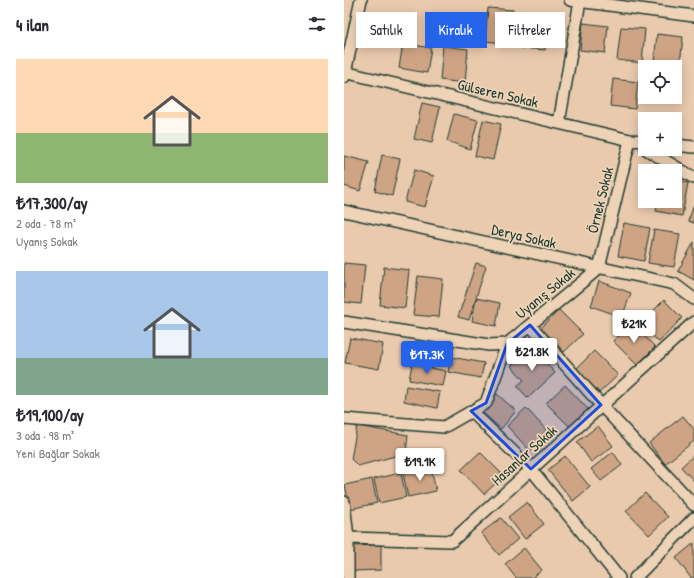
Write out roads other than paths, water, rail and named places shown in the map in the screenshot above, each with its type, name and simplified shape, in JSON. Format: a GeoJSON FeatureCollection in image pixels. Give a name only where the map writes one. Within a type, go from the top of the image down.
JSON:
{"type":"FeatureCollection","features":[{"type":"Feature","properties":{"kind":"street"},"geometry":{"type":"LineString","coordinates":[[344,74],[361,0]]}},
{"type":"Feature","properties":{"kind":"street"},"geometry":{"type":"LineString","coordinates":[[559,123],[575,1],[635,4],[694,16]]}},
{"type":"Feature","properties":{"kind":"street","name":"Gülseren Sokak"},"geometry":{"type":"LineString","coordinates":[[344,74],[630,140],[638,141]]}},
{"type":"Feature","properties":{"kind":"street"},"geometry":{"type":"LineString","coordinates":[[630,140],[638,145]]}},
{"type":"Feature","properties":{"kind":"street","name":"Örnek Sokak"},"geometry":{"type":"LineString","coordinates":[[599,268],[630,140]]}},
{"type":"Feature","properties":{"kind":"street"},"geometry":{"type":"LineString","coordinates":[[682,146],[694,147]]}},
{"type":"Feature","properties":{"kind":"street"},"geometry":{"type":"LineString","coordinates":[[657,156],[694,178]]}},
{"type":"Feature","properties":{"kind":"street","name":"Derya Sokak"},"geometry":{"type":"LineString","coordinates":[[344,211],[674,284],[694,298]]}},
{"type":"Feature","properties":{"kind":"street","name":"Uyanış Sokak"},"geometry":{"type":"LineString","coordinates":[[507,344],[599,268]]}},
{"type":"Feature","properties":{"kind":"street"},"geometry":{"type":"LineString","coordinates":[[344,322],[489,345],[507,344],[486,403],[444,427],[344,419]]}},
{"type":"Feature","properties":{"kind":"street","name":"Hasanlar Sokak"},"geometry":{"type":"LineString","coordinates":[[348,538],[452,541],[600,405],[694,322]]}},
{"type":"Feature","properties":{"kind":"street"},"geometry":{"type":"LineString","coordinates":[[530,325],[600,405],[694,505]]}},
{"type":"Feature","properties":{"kind":"street"},"geometry":{"type":"LineString","coordinates":[[471,411],[531,469],[619,578]]}},
{"type":"Feature","properties":{"kind":"street"},"geometry":{"type":"LineString","coordinates":[[344,502],[348,538],[348,578]]}},
{"type":"Feature","properties":{"kind":"street"},"geometry":{"type":"LineString","coordinates":[[635,578],[694,518]]}}]}
